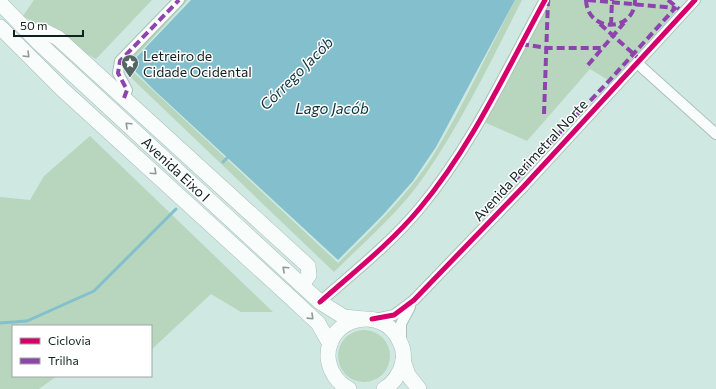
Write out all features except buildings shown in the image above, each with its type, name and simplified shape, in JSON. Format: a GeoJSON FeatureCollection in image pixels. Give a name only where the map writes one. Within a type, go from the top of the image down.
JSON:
{"type":"FeatureCollection","features":[{"type":"Feature","properties":{"kind":"main road","name":"Avenida Eixo I"},"geometry":{"type":"LineString","coordinates":[[0,3],[28,32],[320,302],[344,317],[381,321],[396,332],[401,344]]}},
{"type":"Feature","properties":{"kind":"main road","name":"Avenida Eixo I"},"geometry":{"type":"LineString","coordinates":[[0,27],[62,89],[290,297],[318,324],[330,344]]}},
{"type":"Feature","properties":{"kind":"main road"},"geometry":{"type":"LineString","coordinates":[[28,32],[44,31],[58,38],[308,266],[309,275],[302,285]]}},
{"type":"Feature","properties":{"kind":"main road"},"geometry":{"type":"LineString","coordinates":[[327,389],[331,377],[328,356],[330,344],[334,336],[346,324],[367,319]]}},
{"type":"Feature","properties":{"kind":"main road"},"geometry":{"type":"LineString","coordinates":[[401,344],[403,360],[408,375],[419,389]]}},
{"type":"Feature","properties":{"kind":"main road"},"geometry":{"type":"LineString","coordinates":[[384,389],[395,380],[400,371],[403,360]]}},
{"type":"Feature","properties":{"kind":"main road"},"geometry":{"type":"LineString","coordinates":[[330,368],[336,379],[349,389]]}},
{"type":"Feature","properties":{"kind":"street"},"geometry":{"type":"LineString","coordinates":[[124,98],[127,90],[118,72],[120,61],[179,0]]}},
{"type":"Feature","properties":{"kind":"street"},"geometry":{"type":"LineString","coordinates":[[320,302],[399,231],[438,185],[475,129],[545,0]]}},
{"type":"Feature","properties":{"kind":"street","name":"Avenida Perimetral Norte"},"geometry":{"type":"LineString","coordinates":[[367,319],[394,315],[414,300],[524,186],[695,0]]}},
{"type":"Feature","properties":{"kind":"street"},"geometry":{"type":"LineString","coordinates":[[637,63],[716,134]]}},
{"type":"Feature","properties":{"kind":"street","name":"Avenida Perimetral Norte"},"geometry":{"type":"LineString","coordinates":[[401,344],[401,324],[414,300]]}},
{"type":"Feature","properties":{"kind":"green space"},"geometry":{"type":"Polygon","coordinates":[[[34,0],[152,0],[96,59],[23,16],[34,0]]]}},
{"type":"Feature","properties":{"kind":"green space"},"geometry":{"type":"Polygon","coordinates":[[[183,0],[188,0],[127,66],[338,263],[404,195],[427,165],[458,112],[515,0],[522,0],[452,133],[425,175],[394,213],[334,272],[123,70],[122,64],[183,0]]]}},
{"type":"Feature","properties":{"kind":"green space"},"geometry":{"type":"Polygon","coordinates":[[[547,0],[671,0],[679,8],[611,82],[590,69],[527,141],[484,122],[547,0]]]}},
{"type":"Feature","properties":{"kind":"green space"},"geometry":{"type":"Polygon","coordinates":[[[90,136],[273,312],[241,312],[211,294],[152,349],[152,325],[12,325],[12,377],[56,377],[39,389],[0,389],[0,197],[30,200],[44,176],[90,136]]]}},
{"type":"Feature","properties":{"kind":"green space"},"geometry":{"type":"Polygon","coordinates":[[[359,330],[369,330],[383,337],[390,351],[390,361],[383,375],[369,382],[359,382],[349,378],[342,371],[338,361],[338,351],[342,341],[349,334],[359,330]]]}},
{"type":"Feature","properties":{"kind":"water","name":"Lago Jacób"},"geometry":{"type":"Polygon","coordinates":[[[191,0],[515,0],[436,147],[413,181],[382,216],[338,260],[154,90],[129,65],[191,0]]]}},
{"type":"Feature","properties":{"kind":"waterway","name":"Córrego Jacób"},"geometry":{"type":"LineString","coordinates":[[223,162],[230,155]]}},
{"type":"Feature","properties":{"kind":"waterway","name":"Córrego Jacób"},"geometry":{"type":"LineString","coordinates":[[0,323],[27,321],[94,291],[176,209]]}},
{"type":"Feature","properties":{"kind":"marked path"},"geometry":{"type":"LineString","coordinates":[[124,98],[127,90],[118,73],[120,61],[179,0]]}},
{"type":"Feature","properties":{"kind":"marked path"},"geometry":{"type":"LineString","coordinates":[[544,114],[548,0]]}},
{"type":"Feature","properties":{"kind":"marked path"},"geometry":{"type":"LineString","coordinates":[[586,0],[588,11],[594,19],[611,25],[620,23],[627,19],[633,11],[635,0]]}},
{"type":"Feature","properties":{"kind":"marked path"},"geometry":{"type":"LineString","coordinates":[[588,0],[675,8]]}},
{"type":"Feature","properties":{"kind":"marked path"},"geometry":{"type":"LineString","coordinates":[[611,25],[612,0]]}},
{"type":"Feature","properties":{"kind":"marked path"},"geometry":{"type":"LineString","coordinates":[[668,0],[679,9]]}},
{"type":"Feature","properties":{"kind":"marked path"},"geometry":{"type":"LineString","coordinates":[[516,179],[608,82],[676,7]]}},
{"type":"Feature","properties":{"kind":"marked path"},"geometry":{"type":"LineString","coordinates":[[588,65],[624,23]]}},
{"type":"Feature","properties":{"kind":"marked path"},"geometry":{"type":"LineString","coordinates":[[600,24],[637,57]]}},
{"type":"Feature","properties":{"kind":"marked path"},"geometry":{"type":"LineString","coordinates":[[521,44],[547,48],[602,48]]}},
{"type":"Feature","properties":{"kind":"cycle path"},"geometry":{"type":"LineString","coordinates":[[320,302],[397,233],[409,221],[439,184],[472,134],[545,0]]}},
{"type":"Feature","properties":{"kind":"cycle path"},"geometry":{"type":"LineString","coordinates":[[372,319],[394,315],[414,300],[524,186],[695,0]]}},
{"type":"Feature","properties":{"kind":"place","name":"Letreiro de Cidade Ocidental"},"geometry":{"type":"Point","coordinates":[130,78]}}]}
